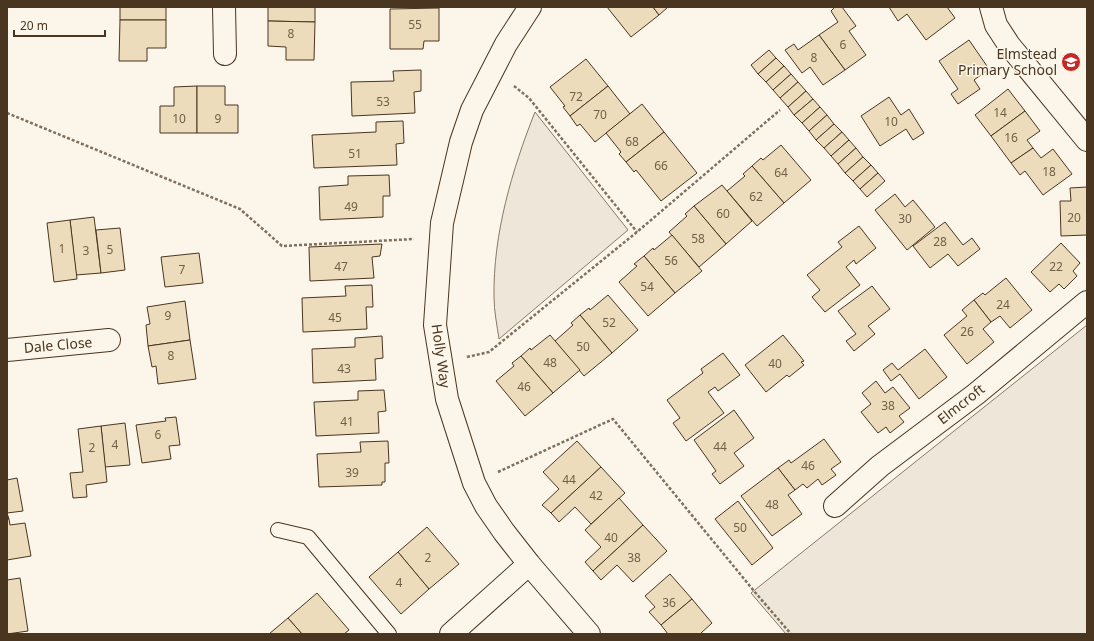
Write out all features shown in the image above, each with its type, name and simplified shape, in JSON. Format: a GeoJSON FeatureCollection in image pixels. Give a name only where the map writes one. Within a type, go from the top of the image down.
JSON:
{"type":"FeatureCollection","features":[{"type":"Feature","properties":{"kind":"street"},"geometry":{"type":"LineString","coordinates":[[224,7],[225,54]]}},
{"type":"Feature","properties":{"kind":"street","name":"Holly Way"},"geometry":{"type":"LineString","coordinates":[[530,7],[506,44],[472,110],[461,142],[446,199],[441,238],[435,325],[447,399],[474,483],[486,506],[529,564],[588,634]]}},
{"type":"Feature","properties":{"kind":"street"},"geometry":{"type":"LineString","coordinates":[[991,7],[996,25],[1009,45],[1087,140]]}},
{"type":"Feature","properties":{"kind":"street","name":"Elmcroft"},"geometry":{"type":"LineString","coordinates":[[835,506],[880,466],[976,394],[1087,302]]}},
{"type":"Feature","properties":{"kind":"street","name":"Dale Close"},"geometry":{"type":"LineString","coordinates":[[7,350],[109,340]]}},
{"type":"Feature","properties":{"kind":"street"},"geometry":{"type":"LineString","coordinates":[[451,634],[529,564]]}},
{"type":"Feature","properties":{"kind":"lane"},"geometry":{"type":"LineString","coordinates":[[278,530],[308,537],[389,634]]}},
{"type":"Feature","properties":{"kind":"path"},"geometry":{"type":"LineString","coordinates":[[494,69],[529,98],[637,232]]}},
{"type":"Feature","properties":{"kind":"path"},"geometry":{"type":"LineString","coordinates":[[441,363],[489,352],[637,232],[780,110]]}},
{"type":"Feature","properties":{"kind":"path"},"geometry":{"type":"LineString","coordinates":[[7,113],[240,209],[282,246],[441,238]]}},
{"type":"Feature","properties":{"kind":"path"},"geometry":{"type":"LineString","coordinates":[[474,483],[613,419],[791,634]]}},
{"type":"Feature","properties":{"kind":"shaded area"},"geometry":{"type":"Polygon","coordinates":[[[535,112],[628,230],[499,339],[494,297],[500,226],[512,179],[535,112]]]}},
{"type":"Feature","properties":{"kind":"shaded area"},"geometry":{"type":"Polygon","coordinates":[[[1087,325],[1087,634],[786,634],[751,593],[1087,325]]]}},
{"type":"Feature","properties":{"kind":"building"},"geometry":{"type":"Polygon","coordinates":[[[120,7],[166,7],[166,20],[120,20],[120,7]]]}},
{"type":"Feature","properties":{"kind":"building"},"geometry":{"type":"Polygon","coordinates":[[[268,7],[315,7],[315,22],[268,21],[268,7]]]}},
{"type":"Feature","properties":{"kind":"building"},"geometry":{"type":"Polygon","coordinates":[[[607,7],[653,7],[659,15],[631,37],[607,7]]]}},
{"type":"Feature","properties":{"kind":"building"},"geometry":{"type":"Polygon","coordinates":[[[653,7],[668,7],[659,15],[653,7]]]}},
{"type":"Feature","properties":{"kind":"building"},"geometry":{"type":"Polygon","coordinates":[[[835,7],[842,7],[856,26],[849,31],[866,55],[845,70],[819,35],[838,22],[831,11],[835,7]]]}},
{"type":"Feature","properties":{"kind":"building"},"geometry":{"type":"Polygon","coordinates":[[[889,7],[947,7],[955,18],[926,40],[907,14],[898,21],[889,7]]]}},
{"type":"Feature","properties":{"kind":"building"},"geometry":{"type":"Polygon","coordinates":[[[439,8],[439,41],[424,41],[423,49],[390,49],[390,9],[439,8]]]}},
{"type":"Feature","properties":{"kind":"building"},"geometry":{"type":"Polygon","coordinates":[[[120,20],[166,20],[166,48],[147,48],[147,61],[119,61],[120,20]]]}},
{"type":"Feature","properties":{"kind":"building"},"geometry":{"type":"Polygon","coordinates":[[[268,21],[315,22],[314,60],[286,60],[286,47],[268,46],[268,21]]]}},
{"type":"Feature","properties":{"kind":"building"},"geometry":{"type":"Polygon","coordinates":[[[819,35],[845,70],[823,85],[810,67],[802,73],[785,50],[794,44],[798,50],[819,35]]]}},
{"type":"Feature","properties":{"kind":"building"},"geometry":{"type":"Polygon","coordinates":[[[969,40],[989,69],[974,80],[980,89],[958,104],[951,94],[958,89],[939,61],[969,40]]]}},
{"type":"Feature","properties":{"kind":"building"},"geometry":{"type":"Polygon","coordinates":[[[769,50],[776,58],[758,74],[751,65],[769,50]]]}},
{"type":"Feature","properties":{"kind":"building"},"geometry":{"type":"Polygon","coordinates":[[[776,58],[784,66],[766,82],[758,74],[776,58]]]}},
{"type":"Feature","properties":{"kind":"building"},"geometry":{"type":"Polygon","coordinates":[[[586,59],[608,86],[570,116],[563,107],[565,106],[550,87],[586,59]]]}},
{"type":"Feature","properties":{"kind":"building"},"geometry":{"type":"Polygon","coordinates":[[[784,66],[791,74],[773,90],[766,82],[784,66]]]}},
{"type":"Feature","properties":{"kind":"building"},"geometry":{"type":"Polygon","coordinates":[[[421,70],[421,91],[414,92],[415,113],[352,116],[351,82],[394,81],[393,71],[421,70]]]}},
{"type":"Feature","properties":{"kind":"building"},"geometry":{"type":"Polygon","coordinates":[[[791,74],[798,82],[780,98],[773,90],[791,74]]]}},
{"type":"Feature","properties":{"kind":"building"},"geometry":{"type":"Polygon","coordinates":[[[798,82],[806,91],[788,107],[780,98],[798,82]]]}},
{"type":"Feature","properties":{"kind":"building"},"geometry":{"type":"Polygon","coordinates":[[[197,86],[197,133],[160,133],[160,106],[174,106],[174,87],[197,86]]]}},
{"type":"Feature","properties":{"kind":"building"},"geometry":{"type":"Polygon","coordinates":[[[197,86],[225,86],[225,105],[238,105],[238,133],[197,133],[197,86]]]}},
{"type":"Feature","properties":{"kind":"building"},"geometry":{"type":"Polygon","coordinates":[[[608,86],[630,114],[595,142],[580,124],[577,126],[570,116],[608,86]]]}},
{"type":"Feature","properties":{"kind":"building"},"geometry":{"type":"Polygon","coordinates":[[[1008,89],[1025,111],[991,136],[975,115],[1008,89]]]}},
{"type":"Feature","properties":{"kind":"building"},"geometry":{"type":"Polygon","coordinates":[[[806,91],[813,99],[794,115],[788,107],[806,91]]]}},
{"type":"Feature","properties":{"kind":"building"},"geometry":{"type":"Polygon","coordinates":[[[889,97],[901,115],[909,109],[924,133],[913,140],[906,129],[880,146],[861,116],[889,97]]]}},
{"type":"Feature","properties":{"kind":"building"},"geometry":{"type":"Polygon","coordinates":[[[813,99],[820,107],[802,123],[794,115],[813,99]]]}},
{"type":"Feature","properties":{"kind":"building"},"geometry":{"type":"Polygon","coordinates":[[[642,104],[664,132],[626,162],[619,154],[621,152],[606,133],[642,104]]]}},
{"type":"Feature","properties":{"kind":"building"},"geometry":{"type":"Polygon","coordinates":[[[820,107],[827,115],[809,131],[802,123],[820,107]]]}},
{"type":"Feature","properties":{"kind":"building"},"geometry":{"type":"Polygon","coordinates":[[[1025,111],[1040,131],[1027,140],[1033,148],[1011,163],[991,136],[1025,111]]]}},
{"type":"Feature","properties":{"kind":"building"},"geometry":{"type":"Polygon","coordinates":[[[827,115],[834,124],[816,140],[809,131],[827,115]]]}},
{"type":"Feature","properties":{"kind":"building"},"geometry":{"type":"Polygon","coordinates":[[[403,121],[404,143],[396,144],[397,165],[314,168],[312,135],[376,132],[376,122],[403,121]]]}},
{"type":"Feature","properties":{"kind":"building"},"geometry":{"type":"Polygon","coordinates":[[[834,124],[842,132],[824,148],[816,140],[834,124]]]}},
{"type":"Feature","properties":{"kind":"building"},"geometry":{"type":"Polygon","coordinates":[[[664,132],[697,173],[661,201],[636,170],[634,172],[626,162],[664,132]]]}},
{"type":"Feature","properties":{"kind":"building"},"geometry":{"type":"Polygon","coordinates":[[[842,132],[849,140],[831,156],[824,148],[842,132]]]}},
{"type":"Feature","properties":{"kind":"building"},"geometry":{"type":"Polygon","coordinates":[[[849,140],[856,148],[838,164],[831,156],[849,140]]]}},
{"type":"Feature","properties":{"kind":"building"},"geometry":{"type":"Polygon","coordinates":[[[781,145],[811,180],[784,203],[752,166],[761,158],[763,160],[781,145]]]}},
{"type":"Feature","properties":{"kind":"building"},"geometry":{"type":"Polygon","coordinates":[[[856,148],[863,157],[845,173],[838,164],[856,148]]]}},
{"type":"Feature","properties":{"kind":"building"},"geometry":{"type":"Polygon","coordinates":[[[1033,148],[1041,158],[1053,149],[1072,174],[1043,195],[1025,171],[1020,175],[1011,163],[1033,148]]]}},
{"type":"Feature","properties":{"kind":"building"},"geometry":{"type":"Polygon","coordinates":[[[863,157],[871,165],[853,181],[845,173],[863,157]]]}},
{"type":"Feature","properties":{"kind":"building"},"geometry":{"type":"Polygon","coordinates":[[[871,165],[878,173],[860,189],[853,181],[871,165]]]}},
{"type":"Feature","properties":{"kind":"building"},"geometry":{"type":"Polygon","coordinates":[[[752,166],[784,203],[757,226],[727,191],[745,176],[743,174],[752,166]]]}},
{"type":"Feature","properties":{"kind":"building"},"geometry":{"type":"Polygon","coordinates":[[[878,173],[885,181],[867,197],[860,189],[878,173]]]}},
{"type":"Feature","properties":{"kind":"building"},"geometry":{"type":"Polygon","coordinates":[[[389,175],[390,196],[383,196],[383,217],[320,220],[319,187],[348,185],[348,176],[389,175]]]}},
{"type":"Feature","properties":{"kind":"building"},"geometry":{"type":"Polygon","coordinates":[[[722,185],[752,221],[726,244],[694,206],[722,185]]]}},
{"type":"Feature","properties":{"kind":"building"},"geometry":{"type":"Polygon","coordinates":[[[1087,187],[1087,235],[1061,236],[1060,201],[1071,201],[1070,188],[1087,187]]]}},
{"type":"Feature","properties":{"kind":"building"},"geometry":{"type":"Polygon","coordinates":[[[895,194],[905,207],[913,200],[935,227],[907,250],[875,210],[895,194]]]}},
{"type":"Feature","properties":{"kind":"building"},"geometry":{"type":"Polygon","coordinates":[[[694,206],[726,244],[699,267],[669,232],[687,216],[685,214],[694,206]]]}},
{"type":"Feature","properties":{"kind":"building"},"geometry":{"type":"Polygon","coordinates":[[[94,217],[101,273],[76,275],[70,220],[94,217]]]}},
{"type":"Feature","properties":{"kind":"building"},"geometry":{"type":"Polygon","coordinates":[[[70,220],[77,279],[54,282],[47,223],[70,220]]]}},
{"type":"Feature","properties":{"kind":"building"},"geometry":{"type":"Polygon","coordinates":[[[945,222],[963,245],[972,238],[980,249],[958,266],[948,254],[930,268],[913,246],[945,222]]]}},
{"type":"Feature","properties":{"kind":"building"},"geometry":{"type":"Polygon","coordinates":[[[859,226],[876,248],[856,264],[854,260],[846,267],[860,285],[825,312],[812,297],[820,290],[807,275],[842,247],[838,242],[859,226]]]}},
{"type":"Feature","properties":{"kind":"building"},"geometry":{"type":"Polygon","coordinates":[[[120,228],[125,270],[101,273],[96,230],[120,228]]]}},
{"type":"Feature","properties":{"kind":"building"},"geometry":{"type":"Polygon","coordinates":[[[672,235],[702,271],[675,293],[644,256],[672,235]]]}},
{"type":"Feature","properties":{"kind":"building"},"geometry":{"type":"Polygon","coordinates":[[[1061,243],[1080,263],[1073,271],[1077,276],[1064,289],[1059,284],[1050,292],[1031,272],[1061,243]]]}},
{"type":"Feature","properties":{"kind":"building"},"geometry":{"type":"Polygon","coordinates":[[[382,244],[380,256],[372,257],[374,278],[310,281],[309,247],[382,244]]]}},
{"type":"Feature","properties":{"kind":"building"},"geometry":{"type":"Polygon","coordinates":[[[199,253],[203,283],[165,287],[161,257],[199,253]]]}},
{"type":"Feature","properties":{"kind":"building"},"geometry":{"type":"Polygon","coordinates":[[[644,256],[675,293],[648,316],[619,282],[637,266],[634,264],[644,256]]]}},
{"type":"Feature","properties":{"kind":"building"},"geometry":{"type":"Polygon","coordinates":[[[1006,278],[1032,310],[1010,328],[1000,316],[991,322],[974,300],[983,293],[985,295],[1006,278]]]}},
{"type":"Feature","properties":{"kind":"building"},"geometry":{"type":"Polygon","coordinates":[[[372,285],[373,307],[366,307],[367,329],[303,332],[302,298],[346,296],[345,286],[372,285]]]}},
{"type":"Feature","properties":{"kind":"building"},"geometry":{"type":"Polygon","coordinates":[[[872,286],[890,309],[868,326],[875,334],[854,351],[846,341],[856,334],[838,311],[872,286]]]}},
{"type":"Feature","properties":{"kind":"building"},"geometry":{"type":"Polygon","coordinates":[[[608,295],[638,330],[612,353],[580,315],[589,308],[590,310],[608,295]]]}},
{"type":"Feature","properties":{"kind":"building"},"geometry":{"type":"Polygon","coordinates":[[[974,300],[991,322],[983,329],[994,342],[967,364],[944,335],[967,316],[962,310],[974,300]]]}},
{"type":"Feature","properties":{"kind":"building"},"geometry":{"type":"Polygon","coordinates":[[[185,301],[190,340],[148,346],[146,325],[150,324],[147,307],[185,301]]]}},
{"type":"Feature","properties":{"kind":"building"},"geometry":{"type":"Polygon","coordinates":[[[580,315],[612,353],[584,376],[555,341],[573,325],[571,323],[580,315]]]}},
{"type":"Feature","properties":{"kind":"building"},"geometry":{"type":"Polygon","coordinates":[[[550,335],[580,370],[553,393],[521,356],[530,348],[531,350],[550,335]]]}},
{"type":"Feature","properties":{"kind":"building"},"geometry":{"type":"Polygon","coordinates":[[[783,335],[804,361],[801,362],[804,365],[789,377],[787,375],[766,392],[745,365],[783,335]]]}},
{"type":"Feature","properties":{"kind":"building"},"geometry":{"type":"Polygon","coordinates":[[[382,336],[383,358],[375,359],[376,380],[313,383],[312,349],[355,347],[355,338],[382,336]]]}},
{"type":"Feature","properties":{"kind":"building"},"geometry":{"type":"Polygon","coordinates":[[[190,340],[196,379],[158,384],[156,366],[152,367],[148,346],[190,340]]]}},
{"type":"Feature","properties":{"kind":"building"},"geometry":{"type":"Polygon","coordinates":[[[925,349],[947,377],[919,399],[900,374],[891,381],[883,370],[892,363],[898,370],[925,349]]]}},
{"type":"Feature","properties":{"kind":"building"},"geometry":{"type":"Polygon","coordinates":[[[723,353],[740,375],[718,391],[715,387],[708,392],[724,413],[686,441],[673,423],[680,418],[667,400],[703,373],[701,369],[723,353]]]}},
{"type":"Feature","properties":{"kind":"building"},"geometry":{"type":"Polygon","coordinates":[[[521,356],[553,393],[525,416],[496,381],[514,366],[512,363],[521,356]]]}},
{"type":"Feature","properties":{"kind":"building"},"geometry":{"type":"Polygon","coordinates":[[[876,381],[885,393],[893,387],[910,408],[899,416],[904,422],[890,433],[886,427],[878,433],[861,412],[871,404],[862,393],[876,381]]]}},
{"type":"Feature","properties":{"kind":"building"},"geometry":{"type":"Polygon","coordinates":[[[384,390],[386,411],[378,412],[379,433],[316,436],[314,402],[358,400],[358,391],[384,390]]]}},
{"type":"Feature","properties":{"kind":"building"},"geometry":{"type":"Polygon","coordinates":[[[734,410],[754,438],[734,453],[744,466],[720,484],[712,474],[716,471],[694,440],[734,410]]]}},
{"type":"Feature","properties":{"kind":"building"},"geometry":{"type":"Polygon","coordinates":[[[176,417],[180,445],[169,446],[171,459],[142,463],[136,425],[166,421],[165,418],[176,417]]]}},
{"type":"Feature","properties":{"kind":"building"},"geometry":{"type":"Polygon","coordinates":[[[125,423],[130,465],[105,467],[101,426],[125,423]]]}},
{"type":"Feature","properties":{"kind":"building"},"geometry":{"type":"Polygon","coordinates":[[[101,426],[107,482],[86,485],[87,497],[73,498],[70,473],[83,472],[78,429],[101,426]]]}},
{"type":"Feature","properties":{"kind":"building"},"geometry":{"type":"Polygon","coordinates":[[[824,439],[841,462],[831,469],[836,475],[822,485],[818,479],[807,488],[803,484],[795,490],[778,468],[789,460],[791,463],[824,439]]]}},
{"type":"Feature","properties":{"kind":"building"},"geometry":{"type":"Polygon","coordinates":[[[388,441],[389,463],[385,463],[385,482],[382,482],[382,485],[319,487],[317,454],[361,452],[360,442],[388,441]]]}},
{"type":"Feature","properties":{"kind":"building"},"geometry":{"type":"Polygon","coordinates":[[[577,441],[601,467],[551,513],[542,505],[559,489],[543,472],[577,441]]]}},
{"type":"Feature","properties":{"kind":"building"},"geometry":{"type":"Polygon","coordinates":[[[601,467],[625,493],[591,524],[575,507],[559,522],[551,513],[601,467]]]}},
{"type":"Feature","properties":{"kind":"building"},"geometry":{"type":"Polygon","coordinates":[[[778,468],[795,490],[788,495],[802,514],[772,536],[741,496],[778,468]]]}},
{"type":"Feature","properties":{"kind":"building"},"geometry":{"type":"Polygon","coordinates":[[[17,478],[23,511],[7,513],[7,480],[17,478]]]}},
{"type":"Feature","properties":{"kind":"building"},"geometry":{"type":"Polygon","coordinates":[[[619,498],[643,525],[593,571],[585,562],[601,547],[585,530],[619,498]]]}},
{"type":"Feature","properties":{"kind":"building"},"geometry":{"type":"Polygon","coordinates":[[[738,501],[773,548],[752,565],[715,519],[738,501]]]}},
{"type":"Feature","properties":{"kind":"building"},"geometry":{"type":"Polygon","coordinates":[[[7,519],[9,519],[10,525],[25,523],[31,556],[7,560],[7,519]]]}},
{"type":"Feature","properties":{"kind":"building"},"geometry":{"type":"Polygon","coordinates":[[[643,525],[667,551],[633,582],[617,565],[601,580],[593,571],[643,525]]]}},
{"type":"Feature","properties":{"kind":"building"},"geometry":{"type":"Polygon","coordinates":[[[427,527],[459,564],[429,589],[398,552],[427,527]]]}},
{"type":"Feature","properties":{"kind":"building"},"geometry":{"type":"Polygon","coordinates":[[[398,552],[429,589],[401,614],[369,577],[398,552]]]}},
{"type":"Feature","properties":{"kind":"building"},"geometry":{"type":"Polygon","coordinates":[[[670,574],[692,599],[661,625],[649,612],[655,607],[645,596],[670,574]]]}},
{"type":"Feature","properties":{"kind":"building"},"geometry":{"type":"Polygon","coordinates":[[[20,578],[28,631],[7,634],[7,580],[20,578]]]}},
{"type":"Feature","properties":{"kind":"building"},"geometry":{"type":"Polygon","coordinates":[[[317,593],[349,630],[344,634],[302,634],[288,618],[317,593]]]}},
{"type":"Feature","properties":{"kind":"building"},"geometry":{"type":"Polygon","coordinates":[[[692,599],[712,623],[700,634],[668,634],[661,625],[692,599]]]}},
{"type":"Feature","properties":{"kind":"building"},"geometry":{"type":"Polygon","coordinates":[[[288,618],[302,634],[269,634],[288,618]]]}},
{"type":"Feature","properties":{"kind":"place","name":"Elmstead Primary School"},"geometry":{"type":"Point","coordinates":[1071,62]}}]}
